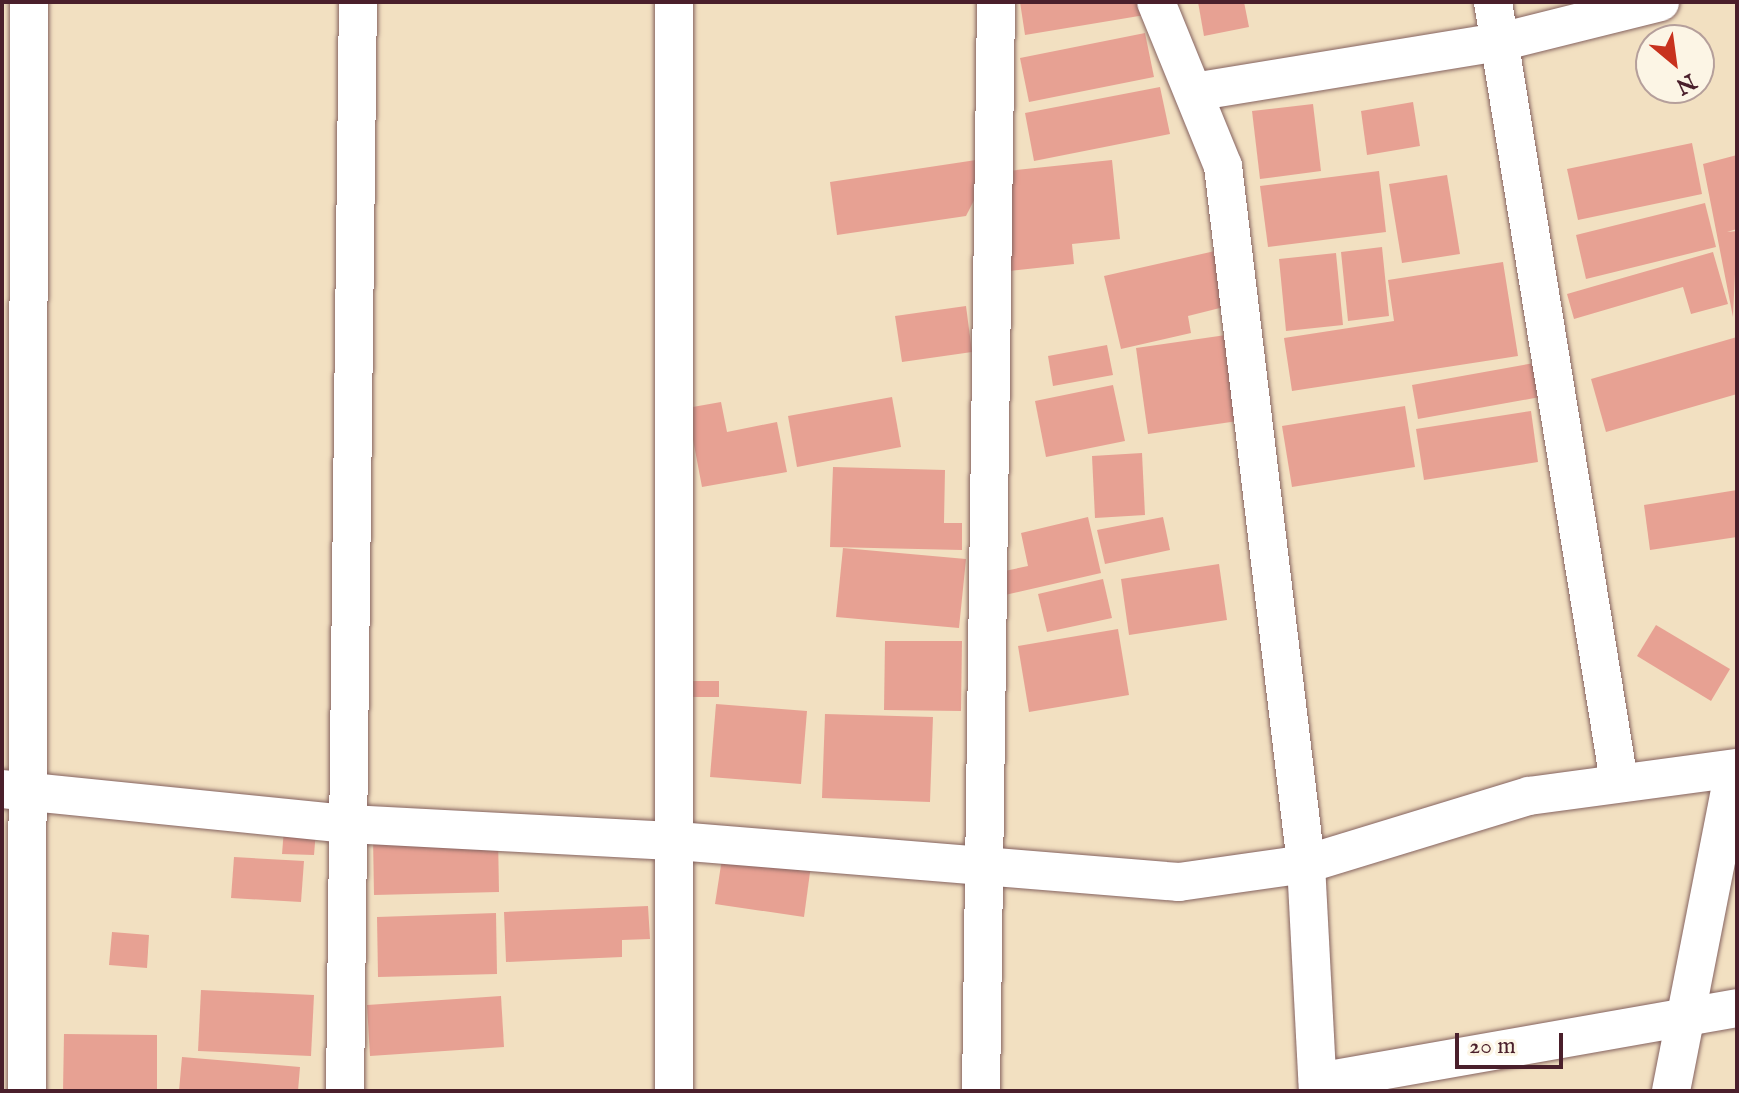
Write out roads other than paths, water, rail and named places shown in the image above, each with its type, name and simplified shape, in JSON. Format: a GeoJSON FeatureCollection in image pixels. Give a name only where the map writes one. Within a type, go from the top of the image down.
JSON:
{"type":"FeatureCollection","features":[{"type":"Feature","properties":{"kind":"street"},"geometry":{"type":"LineString","coordinates":[[27,1091],[15,789],[29,2]]}},
{"type":"Feature","properties":{"kind":"street"},"geometry":{"type":"LineString","coordinates":[[345,1091],[358,2]]}},
{"type":"Feature","properties":{"kind":"street"},"geometry":{"type":"LineString","coordinates":[[674,2],[677,841],[674,1091]]}},
{"type":"Feature","properties":{"kind":"street"},"geometry":{"type":"LineString","coordinates":[[981,1091],[980,869],[996,2]]}},
{"type":"Feature","properties":{"kind":"street"},"geometry":{"type":"LineString","coordinates":[[1156,2],[1223,166],[1306,864],[1318,1087],[1685,1022],[1737,1008]]}},
{"type":"Feature","properties":{"kind":"street"},"geometry":{"type":"LineString","coordinates":[[1493,2],[1619,782]]}},
{"type":"Feature","properties":{"kind":"street"},"geometry":{"type":"LineString","coordinates":[[1194,92],[1500,42],[1660,2]]}},
{"type":"Feature","properties":{"kind":"street"},"geometry":{"type":"LineString","coordinates":[[15,789],[349,824],[677,841],[980,869],[1179,882],[1306,864],[1529,796],[1736,769],[1671,1091]]}}]}
